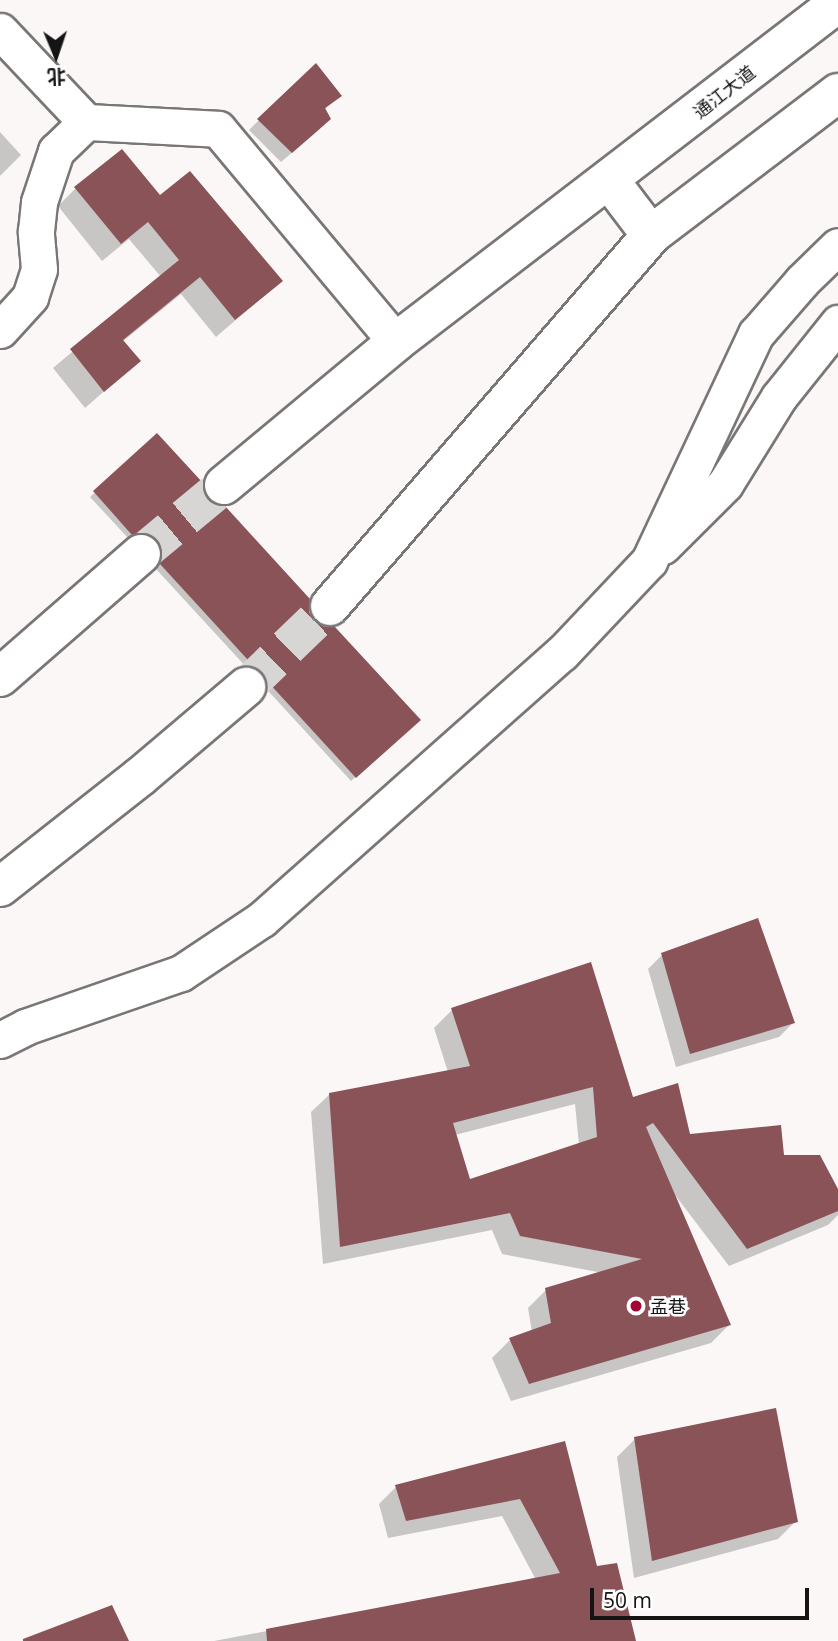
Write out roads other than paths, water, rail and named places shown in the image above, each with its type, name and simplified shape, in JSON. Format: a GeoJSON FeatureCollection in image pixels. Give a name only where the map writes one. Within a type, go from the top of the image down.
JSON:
{"type":"FeatureCollection","features":[{"type":"Feature","properties":{"kind":"highway","name":"通江大道"},"geometry":{"type":"LineString","coordinates":[[223,485],[397,342],[610,181],[838,3]]}},
{"type":"Feature","properties":{"kind":"highway"},"geometry":{"type":"LineString","coordinates":[[330,607],[651,235],[838,93]]}},
{"type":"Feature","properties":{"kind":"highway"},"geometry":{"type":"LineString","coordinates":[[610,181],[651,235]]}},
{"type":"Feature","properties":{"kind":"highway"},"geometry":{"type":"LineString","coordinates":[[0,677],[141,554]]}},
{"type":"Feature","properties":{"kind":"highway"},"geometry":{"type":"LineString","coordinates":[[0,887],[141,776],[246,687]]}},
{"type":"Feature","properties":{"kind":"highway"},"geometry":{"type":"LineString","coordinates":[[0,852],[141,776]]}},
{"type":"Feature","properties":{"kind":"street"},"geometry":{"type":"LineString","coordinates":[[0,31],[86,122],[218,129],[397,342]]}},
{"type":"Feature","properties":{"kind":"street"},"geometry":{"type":"LineString","coordinates":[[0,330],[30,297],[39,269],[36,231],[39,202],[56,151],[86,122]]}},
{"type":"Feature","properties":{"kind":"street"},"geometry":{"type":"LineString","coordinates":[[649,561],[690,468],[756,334],[802,281],[838,246]]}},
{"type":"Feature","properties":{"kind":"street"},"geometry":{"type":"LineString","coordinates":[[0,1040],[24,1027],[181,973],[262,919],[562,653],[725,484],[779,397],[838,323]]}},
{"type":"Feature","properties":{"kind":"tunnel"},"geometry":{"type":"LineString","coordinates":[[141,554],[224,485]]}},
{"type":"Feature","properties":{"kind":"tunnel"},"geometry":{"type":"LineString","coordinates":[[246,687],[330,606]]}},
{"type":"Feature","properties":{"kind":"place","name":"孟巷"},"geometry":{"type":"Point","coordinates":[636,1306]}}]}
